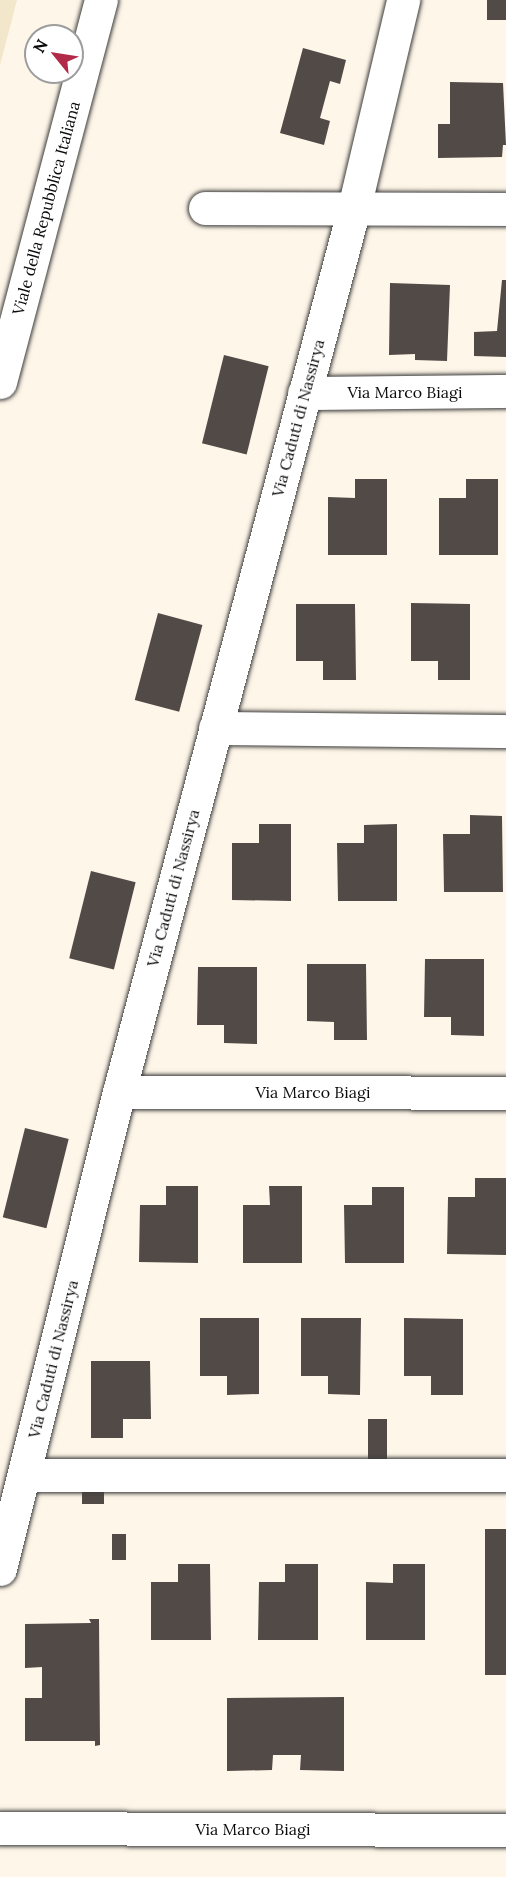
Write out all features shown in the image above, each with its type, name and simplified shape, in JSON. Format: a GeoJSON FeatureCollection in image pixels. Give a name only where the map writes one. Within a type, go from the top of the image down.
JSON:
{"type":"FeatureCollection","features":[{"type":"Feature","properties":{"kind":"street","name":"Viale della Repubblica Italiana"},"geometry":{"type":"LineString","coordinates":[[0,382],[101,0]]}},
{"type":"Feature","properties":{"kind":"street","name":"Via Caduti di Nassirya"},"geometry":{"type":"LineString","coordinates":[[0,1569],[119,1092],[354,208],[403,0]]}},
{"type":"Feature","properties":{"kind":"street"},"geometry":{"type":"LineString","coordinates":[[205,208],[506,209]]}},
{"type":"Feature","properties":{"kind":"street","name":"Via Marco Biagi"},"geometry":{"type":"LineString","coordinates":[[304,393],[506,391]]}},
{"type":"Feature","properties":{"kind":"street"},"geometry":{"type":"LineString","coordinates":[[215,728],[506,731]]}},
{"type":"Feature","properties":{"kind":"street","name":"Via Marco Biagi"},"geometry":{"type":"LineString","coordinates":[[119,1092],[506,1093]]}},
{"type":"Feature","properties":{"kind":"street"},"geometry":{"type":"LineString","coordinates":[[24,1475],[506,1475]]}},
{"type":"Feature","properties":{"kind":"street","name":"Via Marco Biagi"},"geometry":{"type":"LineString","coordinates":[[0,1828],[506,1830]]}},
{"type":"Feature","properties":{"kind":"shaded area"},"geometry":{"type":"Polygon","coordinates":[[[0,0],[17,0],[0,65],[0,0]]]}},
{"type":"Feature","properties":{"kind":"building"},"geometry":{"type":"Polygon","coordinates":[[[487,0],[506,0],[506,20],[487,20],[487,0]]]}},
{"type":"Feature","properties":{"kind":"building"},"geometry":{"type":"Polygon","coordinates":[[[303,48],[346,60],[340,84],[330,81],[320,118],[330,121],[324,145],[280,133],[303,48]]]}},
{"type":"Feature","properties":{"kind":"building"},"geometry":{"type":"Polygon","coordinates":[[[450,82],[503,83],[506,145],[503,145],[502,157],[438,158],[438,124],[450,124],[450,82]]]}},
{"type":"Feature","properties":{"kind":"building"},"geometry":{"type":"Polygon","coordinates":[[[502,280],[506,280],[506,357],[474,356],[474,332],[497,331],[502,280]]]}},
{"type":"Feature","properties":{"kind":"building"},"geometry":{"type":"Polygon","coordinates":[[[390,283],[450,285],[447,361],[415,360],[415,354],[389,355],[390,283]]]}},
{"type":"Feature","properties":{"kind":"building"},"geometry":{"type":"Polygon","coordinates":[[[224,355],[269,366],[247,454],[202,443],[224,355]]]}},
{"type":"Feature","properties":{"kind":"building"},"geometry":{"type":"Polygon","coordinates":[[[355,479],[387,479],[387,555],[328,555],[328,497],[355,498],[355,479]]]}},
{"type":"Feature","properties":{"kind":"building"},"geometry":{"type":"Polygon","coordinates":[[[466,479],[498,479],[498,555],[439,555],[439,498],[466,498],[466,479]]]}},
{"type":"Feature","properties":{"kind":"building"},"geometry":{"type":"Polygon","coordinates":[[[411,603],[470,604],[470,680],[438,680],[438,661],[411,661],[411,603]]]}},
{"type":"Feature","properties":{"kind":"building"},"geometry":{"type":"Polygon","coordinates":[[[296,604],[355,604],[356,680],[323,680],[323,661],[296,661],[296,604]]]}},
{"type":"Feature","properties":{"kind":"building"},"geometry":{"type":"Polygon","coordinates":[[[158,613],[202,625],[179,712],[135,700],[158,613]]]}},
{"type":"Feature","properties":{"kind":"building"},"geometry":{"type":"Polygon","coordinates":[[[470,815],[502,816],[503,892],[444,892],[443,834],[470,834],[470,815]]]}},
{"type":"Feature","properties":{"kind":"building"},"geometry":{"type":"Polygon","coordinates":[[[259,824],[291,824],[291,901],[232,900],[232,843],[259,843],[259,824]]]}},
{"type":"Feature","properties":{"kind":"building"},"geometry":{"type":"Polygon","coordinates":[[[397,824],[397,901],[338,901],[337,843],[364,843],[364,825],[397,824]]]}},
{"type":"Feature","properties":{"kind":"building"},"geometry":{"type":"Polygon","coordinates":[[[91,871],[136,882],[114,969],[69,958],[91,871]]]}},
{"type":"Feature","properties":{"kind":"building"},"geometry":{"type":"Polygon","coordinates":[[[425,959],[484,959],[484,1036],[451,1035],[451,1017],[424,1017],[425,959]]]}},
{"type":"Feature","properties":{"kind":"building"},"geometry":{"type":"Polygon","coordinates":[[[307,964],[366,964],[367,1040],[334,1040],[334,1022],[307,1021],[307,964]]]}},
{"type":"Feature","properties":{"kind":"building"},"geometry":{"type":"Polygon","coordinates":[[[198,967],[257,967],[257,1044],[224,1043],[224,1025],[197,1025],[198,967]]]}},
{"type":"Feature","properties":{"kind":"building"},"geometry":{"type":"Polygon","coordinates":[[[25,1128],[69,1139],[46,1228],[3,1217],[25,1128]]]}},
{"type":"Feature","properties":{"kind":"building"},"geometry":{"type":"Polygon","coordinates":[[[475,1178],[506,1178],[506,1255],[447,1254],[448,1197],[475,1197],[475,1178]]]}},
{"type":"Feature","properties":{"kind":"building"},"geometry":{"type":"Polygon","coordinates":[[[166,1186],[198,1186],[198,1263],[139,1262],[140,1205],[166,1205],[166,1186]]]}},
{"type":"Feature","properties":{"kind":"building"},"geometry":{"type":"Polygon","coordinates":[[[269,1186],[302,1186],[302,1263],[243,1263],[243,1205],[270,1205],[269,1186]]]}},
{"type":"Feature","properties":{"kind":"building"},"geometry":{"type":"Polygon","coordinates":[[[372,1187],[404,1187],[404,1263],[345,1263],[344,1205],[372,1205],[372,1187]]]}},
{"type":"Feature","properties":{"kind":"building"},"geometry":{"type":"Polygon","coordinates":[[[200,1318],[259,1318],[259,1394],[227,1395],[227,1376],[200,1376],[200,1318]]]}},
{"type":"Feature","properties":{"kind":"building"},"geometry":{"type":"Polygon","coordinates":[[[301,1318],[361,1318],[360,1395],[328,1394],[328,1376],[301,1376],[301,1318]]]}},
{"type":"Feature","properties":{"kind":"building"},"geometry":{"type":"Polygon","coordinates":[[[404,1318],[463,1319],[463,1395],[431,1395],[431,1376],[404,1376],[404,1318]]]}},
{"type":"Feature","properties":{"kind":"building"},"geometry":{"type":"Polygon","coordinates":[[[91,1361],[150,1361],[151,1419],[123,1419],[123,1438],[91,1438],[91,1361]]]}},
{"type":"Feature","properties":{"kind":"building"},"geometry":{"type":"Polygon","coordinates":[[[368,1419],[387,1419],[387,1463],[368,1463],[368,1419]]]}},
{"type":"Feature","properties":{"kind":"building"},"geometry":{"type":"Polygon","coordinates":[[[82,1492],[104,1492],[104,1504],[82,1504],[82,1492]]]}},
{"type":"Feature","properties":{"kind":"building"},"geometry":{"type":"Polygon","coordinates":[[[485,1529],[506,1529],[506,1675],[485,1675],[485,1529]]]}},
{"type":"Feature","properties":{"kind":"building"},"geometry":{"type":"Polygon","coordinates":[[[112,1534],[126,1534],[126,1560],[112,1560],[112,1534]]]}},
{"type":"Feature","properties":{"kind":"building"},"geometry":{"type":"Polygon","coordinates":[[[178,1564],[210,1564],[211,1640],[151,1640],[151,1582],[178,1582],[178,1564]]]}},
{"type":"Feature","properties":{"kind":"building"},"geometry":{"type":"Polygon","coordinates":[[[285,1564],[318,1564],[318,1640],[258,1640],[259,1582],[285,1582],[285,1564]]]}},
{"type":"Feature","properties":{"kind":"building"},"geometry":{"type":"Polygon","coordinates":[[[393,1564],[425,1564],[425,1640],[366,1640],[366,1582],[393,1583],[393,1564]]]}},
{"type":"Feature","properties":{"kind":"building"},"geometry":{"type":"Polygon","coordinates":[[[89,1619],[99,1619],[100,1745],[95,1746],[95,1741],[25,1741],[25,1698],[42,1698],[42,1667],[25,1668],[25,1624],[91,1623],[89,1619]]]}},
{"type":"Feature","properties":{"kind":"building"},"geometry":{"type":"Polygon","coordinates":[[[344,1697],[344,1771],[300,1770],[301,1755],[273,1755],[272,1770],[227,1771],[227,1698],[344,1697]]]}}]}
